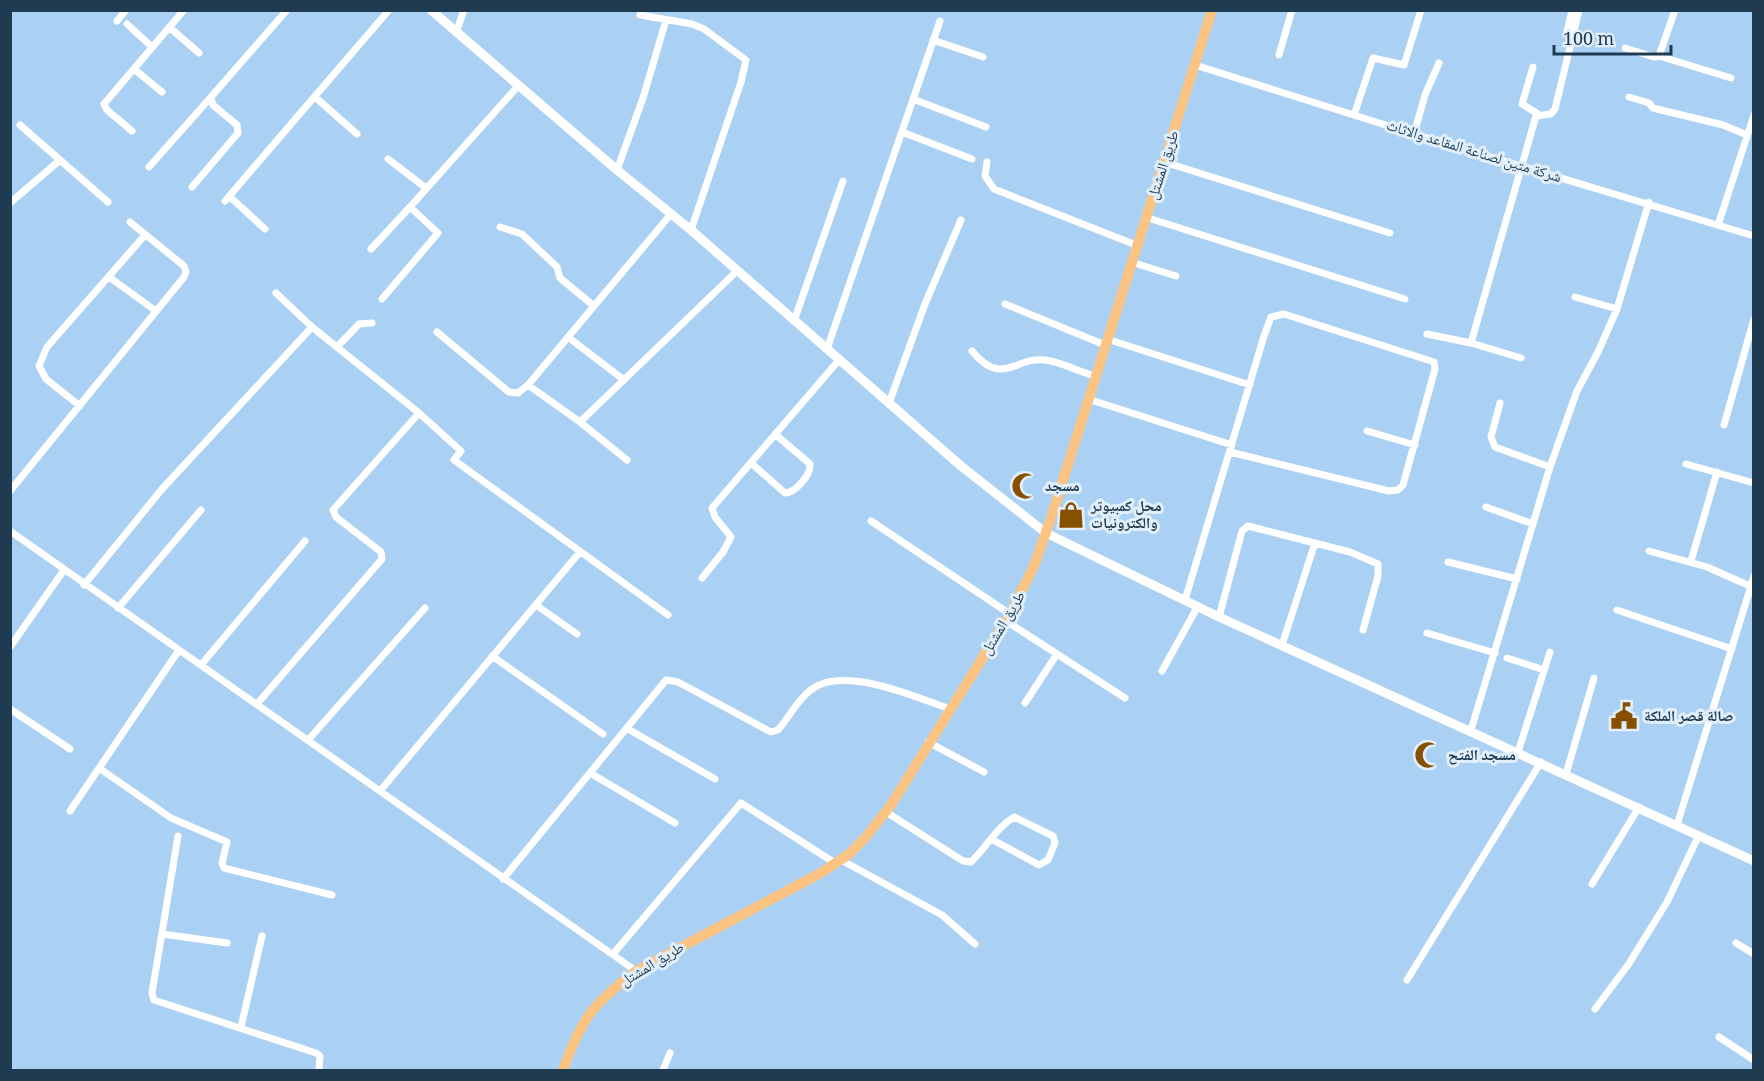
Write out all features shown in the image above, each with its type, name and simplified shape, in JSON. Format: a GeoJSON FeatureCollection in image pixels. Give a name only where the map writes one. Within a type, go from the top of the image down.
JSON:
{"type":"FeatureCollection","features":[{"type":"Feature","properties":{"kind":"main road"},"geometry":{"type":"LineString","coordinates":[[431,10],[617,170],[691,230],[977,479],[1046,533],[1219,617],[1754,861]]}},
{"type":"Feature","properties":{"kind":"main road","name":"طريق المشتل"},"geometry":{"type":"LineString","coordinates":[[563,1071],[574,1040],[588,1014],[612,989],[636,970],[838,862],[865,838],[886,812],[1008,617],[1026,585],[1046,533],[1195,64],[1209,11]]}},
{"type":"Feature","properties":{"kind":"street"},"geometry":{"type":"LineString","coordinates":[[117,21],[126,10]]}},
{"type":"Feature","properties":{"kind":"street"},"geometry":{"type":"LineString","coordinates":[[132,131],[107,110],[104,104],[183,10]]}},
{"type":"Feature","properties":{"kind":"street"},"geometry":{"type":"LineString","coordinates":[[149,167],[287,10]]}},
{"type":"Feature","properties":{"kind":"street"},"geometry":{"type":"LineString","coordinates":[[265,229],[227,199],[389,10]]}},
{"type":"Feature","properties":{"kind":"street"},"geometry":{"type":"LineString","coordinates":[[456,33],[465,10]]}},
{"type":"Feature","properties":{"kind":"street"},"geometry":{"type":"LineString","coordinates":[[1279,55],[1292,10]]}},
{"type":"Feature","properties":{"kind":"street"},"geometry":{"type":"LineString","coordinates":[[1354,115],[1373,58],[1404,65],[1421,10]]}},
{"type":"Feature","properties":{"kind":"street"},"geometry":{"type":"LineString","coordinates":[[1572,10],[1567,28],[1568,32],[1572,33]]}},
{"type":"Feature","properties":{"kind":"street"},"geometry":{"type":"LineString","coordinates":[[1533,67],[1522,104],[1538,114],[1551,114],[1555,109],[1579,10]]}},
{"type":"Feature","properties":{"kind":"street"},"geometry":{"type":"LineString","coordinates":[[1659,56],[1675,10]]}},
{"type":"Feature","properties":{"kind":"street"},"geometry":{"type":"LineString","coordinates":[[640,15],[704,29],[746,60],[741,82],[691,230]]}},
{"type":"Feature","properties":{"kind":"street"},"geometry":{"type":"LineString","coordinates":[[617,170],[643,98],[666,20]]}},
{"type":"Feature","properties":{"kind":"street"},"geometry":{"type":"LineString","coordinates":[[827,350],[940,21]]}},
{"type":"Feature","properties":{"kind":"street"},"geometry":{"type":"LineString","coordinates":[[127,24],[152,47]]}},
{"type":"Feature","properties":{"kind":"street"},"geometry":{"type":"LineString","coordinates":[[169,27],[199,53]]}},
{"type":"Feature","properties":{"kind":"street"},"geometry":{"type":"LineString","coordinates":[[933,40],[983,57]]}},
{"type":"Feature","properties":{"kind":"street"},"geometry":{"type":"LineString","coordinates":[[1625,48],[1731,78]]}},
{"type":"Feature","properties":{"kind":"street"},"geometry":{"type":"LineString","coordinates":[[1414,134],[1425,95],[1439,63]]}},
{"type":"Feature","properties":{"kind":"street","name":"شركة متين لصناعة المقاعد والاثاث"},"geometry":{"type":"LineString","coordinates":[[1195,64],[1414,134],[1649,202],[1754,236]]}},
{"type":"Feature","properties":{"kind":"street"},"geometry":{"type":"LineString","coordinates":[[134,69],[162,93]]}},
{"type":"Feature","properties":{"kind":"street"},"geometry":{"type":"LineString","coordinates":[[371,249],[519,85]]}},
{"type":"Feature","properties":{"kind":"street"},"geometry":{"type":"LineString","coordinates":[[192,187],[238,133],[237,125],[213,105],[211,97]]}},
{"type":"Feature","properties":{"kind":"street"},"geometry":{"type":"LineString","coordinates":[[315,97],[357,134]]}},
{"type":"Feature","properties":{"kind":"street"},"geometry":{"type":"LineString","coordinates":[[1629,97],[1649,103],[1653,108],[1723,125],[1747,135]]}},
{"type":"Feature","properties":{"kind":"street"},"geometry":{"type":"LineString","coordinates":[[914,99],[986,127]]}},
{"type":"Feature","properties":{"kind":"street"},"geometry":{"type":"LineString","coordinates":[[1471,343],[1538,114]]}},
{"type":"Feature","properties":{"kind":"street"},"geometry":{"type":"LineString","coordinates":[[1719,225],[1754,115]]}},
{"type":"Feature","properties":{"kind":"street"},"geometry":{"type":"LineString","coordinates":[[20,125],[108,201]]}},
{"type":"Feature","properties":{"kind":"street"},"geometry":{"type":"LineString","coordinates":[[902,132],[972,159]]}},
{"type":"Feature","properties":{"kind":"street"},"geometry":{"type":"LineString","coordinates":[[388,159],[426,188]]}},
{"type":"Feature","properties":{"kind":"street"},"geometry":{"type":"LineString","coordinates":[[10,203],[60,160]]}},
{"type":"Feature","properties":{"kind":"street"},"geometry":{"type":"LineString","coordinates":[[987,162],[985,176],[994,189],[1136,245]]}},
{"type":"Feature","properties":{"kind":"street"},"geometry":{"type":"LineString","coordinates":[[1164,162],[1390,233]]}},
{"type":"Feature","properties":{"kind":"street"},"geometry":{"type":"LineString","coordinates":[[794,321],[843,182]]}},
{"type":"Feature","properties":{"kind":"street"},"geometry":{"type":"LineString","coordinates":[[1471,730],[1550,467],[1576,391],[1599,352],[1617,309],[1649,202]]}},
{"type":"Feature","properties":{"kind":"street"},"geometry":{"type":"LineString","coordinates":[[382,299],[438,233],[410,207]]}},
{"type":"Feature","properties":{"kind":"street"},"geometry":{"type":"LineString","coordinates":[[437,332],[509,392],[518,393],[528,385],[671,214]]}},
{"type":"Feature","properties":{"kind":"street"},"geometry":{"type":"LineString","coordinates":[[1145,217],[1405,299]]}},
{"type":"Feature","properties":{"kind":"street"},"geometry":{"type":"LineString","coordinates":[[889,403],[929,293],[961,220]]}},
{"type":"Feature","properties":{"kind":"street"},"geometry":{"type":"LineString","coordinates":[[10,490],[186,272],[184,266],[130,222]]}},
{"type":"Feature","properties":{"kind":"street"},"geometry":{"type":"LineString","coordinates":[[500,227],[522,234],[557,267],[560,278],[594,306]]}},
{"type":"Feature","properties":{"kind":"street"},"geometry":{"type":"LineString","coordinates":[[80,406],[46,379],[39,366],[47,347],[145,235]]}},
{"type":"Feature","properties":{"kind":"street"},"geometry":{"type":"LineString","coordinates":[[1131,262],[1176,276]]}},
{"type":"Feature","properties":{"kind":"street"},"geometry":{"type":"LineString","coordinates":[[580,422],[736,271]]}},
{"type":"Feature","properties":{"kind":"street"},"geometry":{"type":"LineString","coordinates":[[109,277],[156,311]]}},
{"type":"Feature","properties":{"kind":"street"},"geometry":{"type":"LineString","coordinates":[[276,293],[312,327],[419,413],[461,451],[454,460],[579,553],[668,615]]}},
{"type":"Feature","properties":{"kind":"street"},"geometry":{"type":"LineString","coordinates":[[1575,297],[1617,309]]}},
{"type":"Feature","properties":{"kind":"street"},"geometry":{"type":"LineString","coordinates":[[1005,304],[1106,342],[1250,385]]}},
{"type":"Feature","properties":{"kind":"street"},"geometry":{"type":"LineString","coordinates":[[1088,399],[1231,449],[1394,490],[1403,485],[1415,445],[1435,369],[1432,361],[1278,313],[1269,321],[1231,449],[1185,600]]}},
{"type":"Feature","properties":{"kind":"street"},"geometry":{"type":"LineString","coordinates":[[1725,425],[1751,341],[1754,319]]}},
{"type":"Feature","properties":{"kind":"street"},"geometry":{"type":"LineString","coordinates":[[337,347],[359,324],[372,323]]}},
{"type":"Feature","properties":{"kind":"street"},"geometry":{"type":"LineString","coordinates":[[84,585],[162,489],[312,327]]}},
{"type":"Feature","properties":{"kind":"street"},"geometry":{"type":"LineString","coordinates":[[1427,334],[1471,343],[1521,358]]}},
{"type":"Feature","properties":{"kind":"street"},"geometry":{"type":"LineString","coordinates":[[568,337],[624,380]]}},
{"type":"Feature","properties":{"kind":"street"},"geometry":{"type":"LineString","coordinates":[[972,351],[981,362],[995,369],[1017,368],[1035,360],[1044,360],[1095,376]]}},
{"type":"Feature","properties":{"kind":"street"},"geometry":{"type":"LineString","coordinates":[[702,578],[723,552],[731,537],[715,517],[712,508],[839,360]]}},
{"type":"Feature","properties":{"kind":"street"},"geometry":{"type":"LineString","coordinates":[[528,385],[580,422],[627,460]]}},
{"type":"Feature","properties":{"kind":"street"},"geometry":{"type":"LineString","coordinates":[[1500,403],[1491,437],[1495,447],[1550,467]]}},
{"type":"Feature","properties":{"kind":"street"},"geometry":{"type":"LineString","coordinates":[[257,704],[382,559],[381,552],[336,517],[333,510],[419,413]]}},
{"type":"Feature","properties":{"kind":"street"},"geometry":{"type":"LineString","coordinates":[[1367,431],[1415,445]]}},
{"type":"Feature","properties":{"kind":"street"},"geometry":{"type":"LineString","coordinates":[[751,463],[789,494],[808,474],[810,464],[776,434]]}},
{"type":"Feature","properties":{"kind":"street"},"geometry":{"type":"LineString","coordinates":[[1686,464],[1754,483]]}},
{"type":"Feature","properties":{"kind":"street"},"geometry":{"type":"LineString","coordinates":[[1690,561],[1718,472]]}},
{"type":"Feature","properties":{"kind":"street"},"geometry":{"type":"LineString","coordinates":[[1486,507],[1533,524]]}},
{"type":"Feature","properties":{"kind":"street"},"geometry":{"type":"LineString","coordinates":[[117,608],[201,510]]}},
{"type":"Feature","properties":{"kind":"street"},"geometry":{"type":"LineString","coordinates":[[871,521],[1057,654],[1125,698]]}},
{"type":"Feature","properties":{"kind":"street"},"geometry":{"type":"LineString","coordinates":[[1219,617],[1244,529],[1253,527],[1369,558],[1378,564],[1378,576],[1363,630]]}},
{"type":"Feature","properties":{"kind":"street"},"geometry":{"type":"LineString","coordinates":[[10,531],[117,608],[309,739],[502,879],[636,970]]}},
{"type":"Feature","properties":{"kind":"street"},"geometry":{"type":"LineString","coordinates":[[201,665],[305,541]]}},
{"type":"Feature","properties":{"kind":"street"},"geometry":{"type":"LineString","coordinates":[[1282,645],[1316,543]]}},
{"type":"Feature","properties":{"kind":"street"},"geometry":{"type":"LineString","coordinates":[[1649,551],[1690,561],[1750,586]]}},
{"type":"Feature","properties":{"kind":"street"},"geometry":{"type":"LineString","coordinates":[[380,791],[579,553]]}},
{"type":"Feature","properties":{"kind":"street"},"geometry":{"type":"LineString","coordinates":[[1448,562],[1517,579]]}},
{"type":"Feature","properties":{"kind":"street"},"geometry":{"type":"LineString","coordinates":[[10,647],[64,570]]}},
{"type":"Feature","properties":{"kind":"street"},"geometry":{"type":"LineString","coordinates":[[1677,825],[1754,576]]}},
{"type":"Feature","properties":{"kind":"street"},"geometry":{"type":"LineString","coordinates":[[536,605],[577,634]]}},
{"type":"Feature","properties":{"kind":"street"},"geometry":{"type":"LineString","coordinates":[[1162,671],[1198,606]]}},
{"type":"Feature","properties":{"kind":"street"},"geometry":{"type":"LineString","coordinates":[[309,739],[425,608]]}},
{"type":"Feature","properties":{"kind":"street"},"geometry":{"type":"LineString","coordinates":[[1617,610],[1732,649]]}},
{"type":"Feature","properties":{"kind":"street"},"geometry":{"type":"LineString","coordinates":[[1744,614],[1754,617]]}},
{"type":"Feature","properties":{"kind":"street"},"geometry":{"type":"LineString","coordinates":[[1426,633],[1495,653]]}},
{"type":"Feature","properties":{"kind":"street"},"geometry":{"type":"LineString","coordinates":[[70,811],[179,650]]}},
{"type":"Feature","properties":{"kind":"street"},"geometry":{"type":"LineString","coordinates":[[1518,752],[1550,652]]}},
{"type":"Feature","properties":{"kind":"street"},"geometry":{"type":"LineString","coordinates":[[1025,703],[1057,654]]}},
{"type":"Feature","properties":{"kind":"street"},"geometry":{"type":"LineString","coordinates":[[492,656],[603,734]]}},
{"type":"Feature","properties":{"kind":"street"},"geometry":{"type":"LineString","coordinates":[[1507,658],[1545,669]]}},
{"type":"Feature","properties":{"kind":"street"},"geometry":{"type":"LineString","coordinates":[[1566,774],[1594,678]]}},
{"type":"Feature","properties":{"kind":"street"},"geometry":{"type":"LineString","coordinates":[[502,879],[628,729],[663,683],[671,679],[771,732],[778,730],[803,697],[819,685],[866,682],[950,709]]}},
{"type":"Feature","properties":{"kind":"street"},"geometry":{"type":"LineString","coordinates":[[10,709],[70,749]]}},
{"type":"Feature","properties":{"kind":"street"},"geometry":{"type":"LineString","coordinates":[[628,729],[715,779]]}},
{"type":"Feature","properties":{"kind":"street"},"geometry":{"type":"LineString","coordinates":[[928,742],[984,772]]}},
{"type":"Feature","properties":{"kind":"street"},"geometry":{"type":"LineString","coordinates":[[1407,980],[1540,762]]}},
{"type":"Feature","properties":{"kind":"street"},"geometry":{"type":"LineString","coordinates":[[99,768],[171,818],[227,842],[222,863],[224,868],[332,895]]}},
{"type":"Feature","properties":{"kind":"street"},"geometry":{"type":"LineString","coordinates":[[590,773],[675,823]]}},
{"type":"Feature","properties":{"kind":"street"},"geometry":{"type":"LineString","coordinates":[[613,954],[741,803],[838,862],[942,915],[975,944]]}},
{"type":"Feature","properties":{"kind":"street"},"geometry":{"type":"LineString","coordinates":[[1592,884],[1639,807]]}},
{"type":"Feature","properties":{"kind":"street"},"geometry":{"type":"LineString","coordinates":[[886,812],[963,861],[970,862],[986,842],[993,840],[1014,817],[1053,836],[1055,843],[1048,860],[1039,865],[993,840]]}},
{"type":"Feature","properties":{"kind":"street"},"geometry":{"type":"LineString","coordinates":[[1595,1009],[1628,965],[1667,902],[1699,835]]}},
{"type":"Feature","properties":{"kind":"street"},"geometry":{"type":"LineString","coordinates":[[178,836],[152,993],[154,1000],[316,1053],[320,1056],[319,1071]]}},
{"type":"Feature","properties":{"kind":"street"},"geometry":{"type":"LineString","coordinates":[[162,934],[227,943]]}},
{"type":"Feature","properties":{"kind":"street"},"geometry":{"type":"LineString","coordinates":[[241,1027],[262,936]]}},
{"type":"Feature","properties":{"kind":"street"},"geometry":{"type":"LineString","coordinates":[[1736,943],[1754,954]]}},
{"type":"Feature","properties":{"kind":"street"},"geometry":{"type":"LineString","coordinates":[[1719,1037],[1754,1060]]}},
{"type":"Feature","properties":{"kind":"street"},"geometry":{"type":"LineString","coordinates":[[663,1071],[670,1053]]}},
{"type":"Feature","properties":{"kind":"place","name":"مسجد"},"geometry":{"type":"Point","coordinates":[1025,486]}},
{"type":"Feature","properties":{"kind":"place","name":"محل كمبيوتر والكترونيات"},"geometry":{"type":"Point","coordinates":[1071,515]}},
{"type":"Feature","properties":{"kind":"place","name":"صالة قصر الملكة"},"geometry":{"type":"Point","coordinates":[1624,716]}},
{"type":"Feature","properties":{"kind":"place","name":"مسجد الفتح"},"geometry":{"type":"Point","coordinates":[1428,755]}}]}
